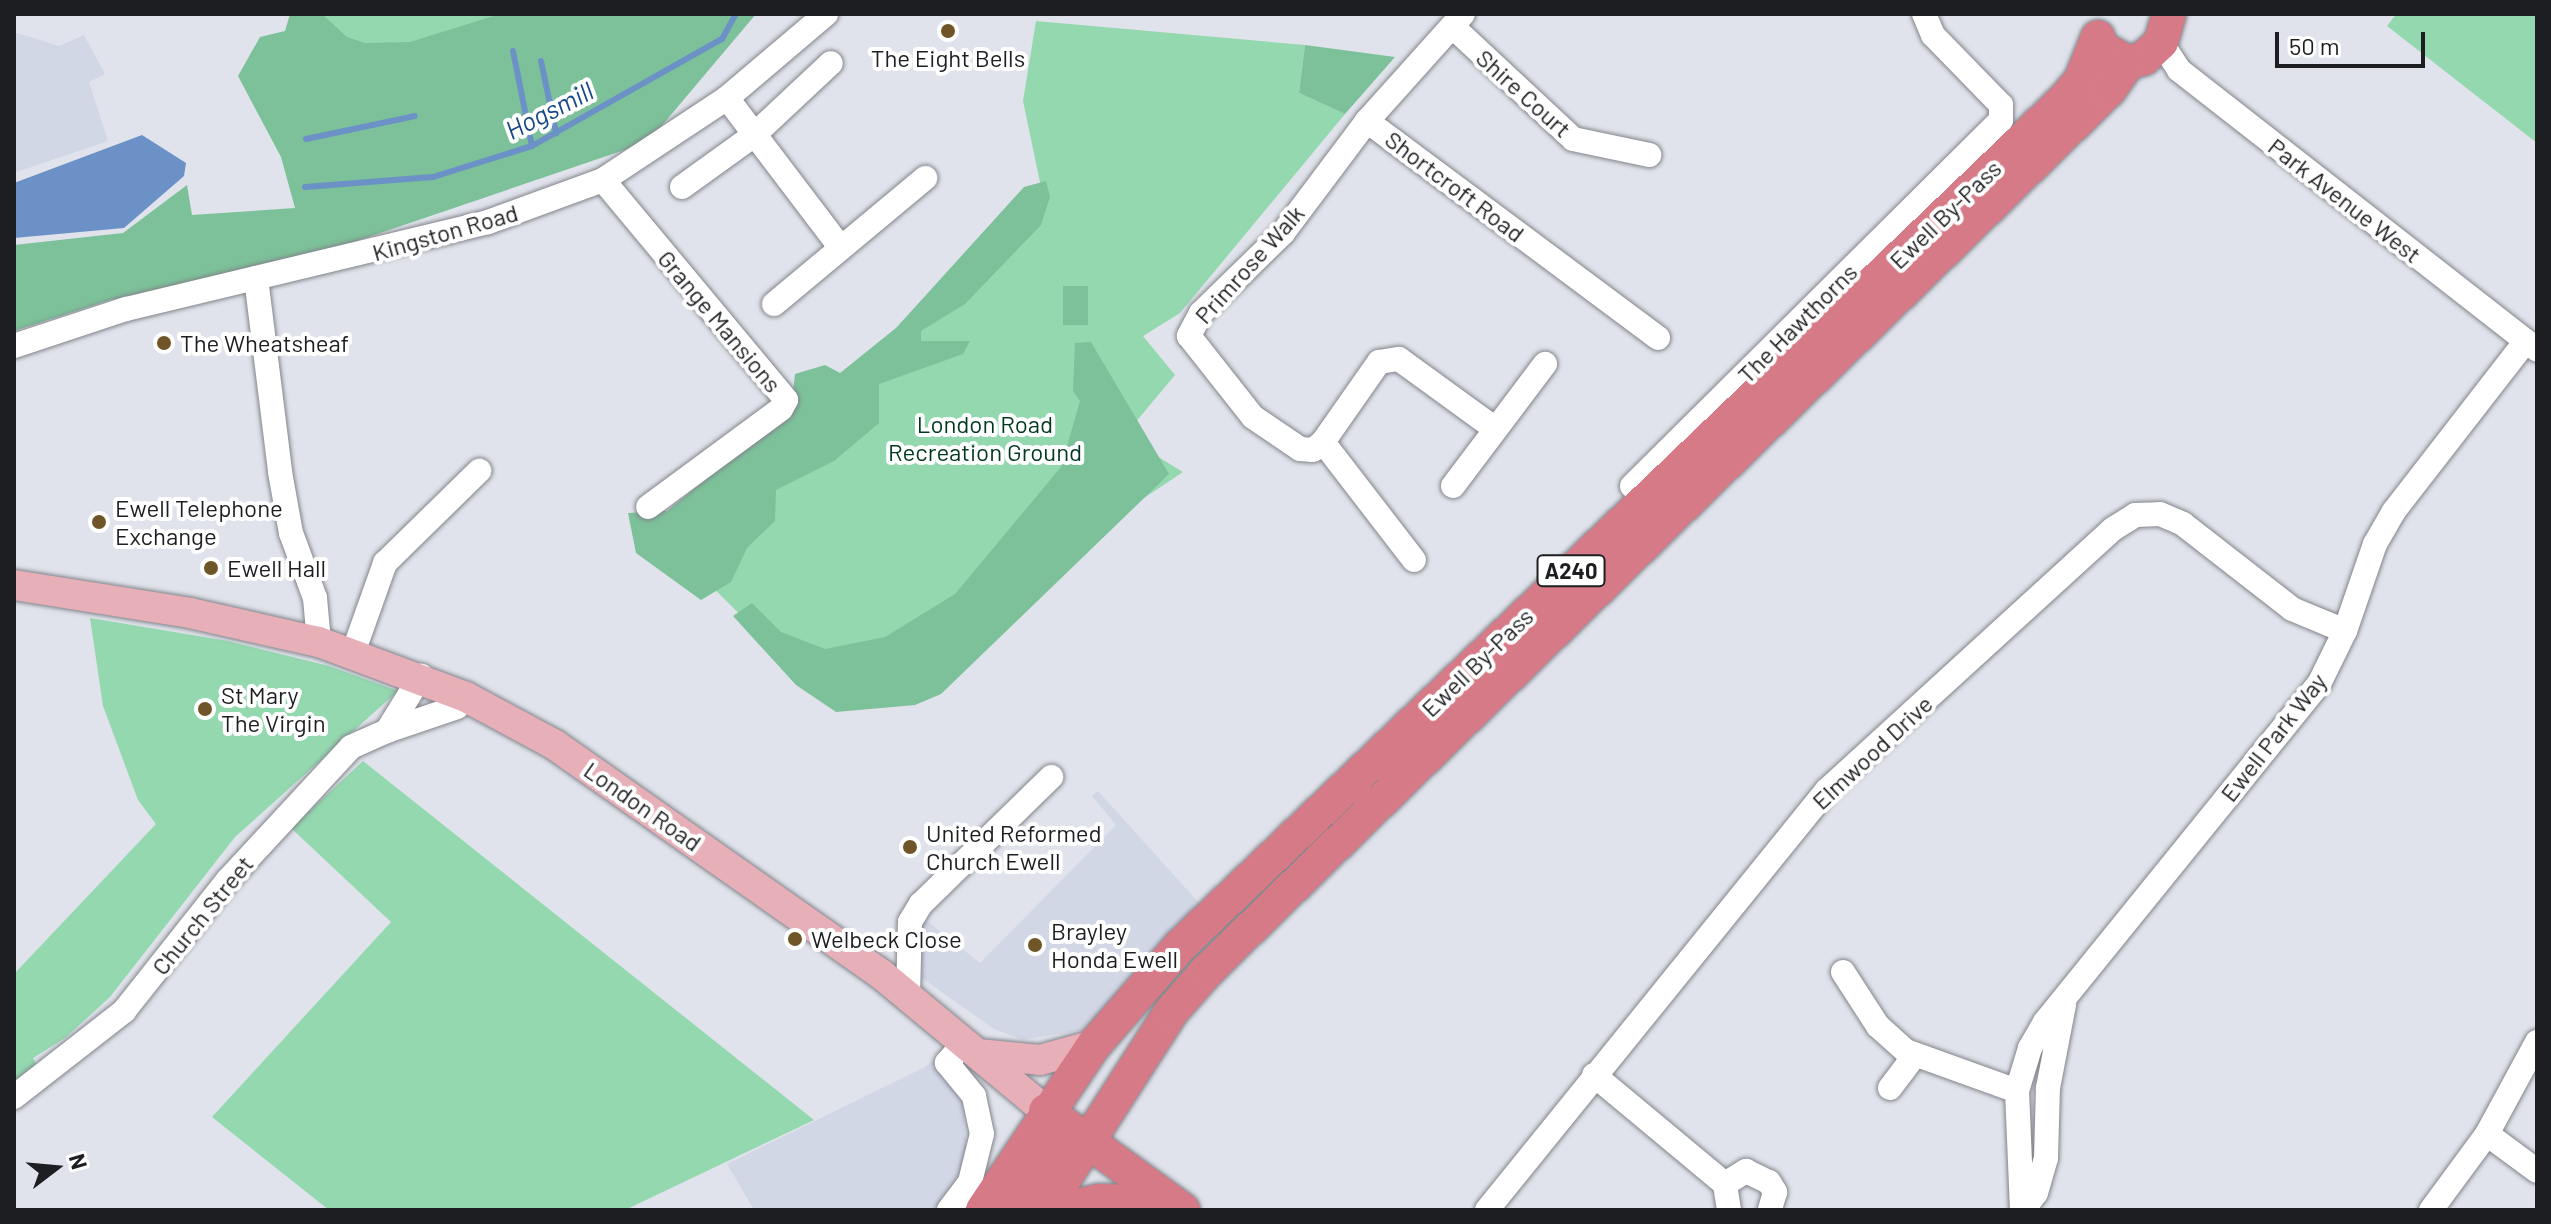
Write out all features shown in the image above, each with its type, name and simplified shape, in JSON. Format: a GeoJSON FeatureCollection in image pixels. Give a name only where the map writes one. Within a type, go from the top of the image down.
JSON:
{"type":"FeatureCollection","features":[{"type":"Feature","properties":{"kind":"highway"},"geometry":{"type":"LineString","coordinates":[[2096,26],[2112,56],[2128,63],[2144,58],[2165,28]]}},
{"type":"Feature","properties":{"kind":"highway","name":"Ewell By-Pass"},"geometry":{"type":"LineString","coordinates":[[983,1210],[1046,1111],[1094,1045],[1181,945],[2065,99],[2081,80],[2096,26]]}},
{"type":"Feature","properties":{"kind":"highway","name":"Ewell By-Pass"},"geometry":{"type":"LineString","coordinates":[[1044,1210],[1169,1015],[1207,971],[2109,90],[2128,63]]}},
{"type":"Feature","properties":{"kind":"highway"},"geometry":{"type":"LineString","coordinates":[[1046,1111],[1063,1112],[1079,1102],[1131,1036],[1169,1015]]}},
{"type":"Feature","properties":{"kind":"highway","name":"London Road"},"geometry":{"type":"LineString","coordinates":[[1046,1111],[1178,1207]]}},
{"type":"Feature","properties":{"kind":"highway"},"geometry":{"type":"LineString","coordinates":[[1011,1210],[1058,1143],[1088,1144]]}},
{"type":"Feature","properties":{"kind":"highway"},"geometry":{"type":"LineString","coordinates":[[1058,1210],[1099,1201],[1178,1207]]}},
{"type":"Feature","properties":{"kind":"main road","name":"London Road"},"geometry":{"type":"LineString","coordinates":[[14,585],[190,613],[319,642],[421,676],[466,697],[555,745],[908,996],[1046,1111]]}},
{"type":"Feature","properties":{"kind":"main road"},"geometry":{"type":"LineString","coordinates":[[971,1048],[1040,1060],[1094,1045]]}},
{"type":"Feature","properties":{"kind":"street","name":"Kingston Road"},"geometry":{"type":"LineString","coordinates":[[14,346],[126,309],[488,222],[603,180],[727,98],[826,14]]}},
{"type":"Feature","properties":{"kind":"street","name":"The Hawthorns"},"geometry":{"type":"LineString","coordinates":[[1632,486],[2001,120],[2001,105],[1933,35],[1924,14]]}},
{"type":"Feature","properties":{"kind":"street","name":"Shortcroft Road"},"geometry":{"type":"LineString","coordinates":[[1458,21],[1367,121],[1658,338]]}},
{"type":"Feature","properties":{"kind":"street","name":"Shire Court"},"geometry":{"type":"LineString","coordinates":[[1458,21],[1573,139],[1649,155]]}},
{"type":"Feature","properties":{"kind":"street","name":"Park Avenue West"},"geometry":{"type":"LineString","coordinates":[[2165,28],[2179,70],[2531,345]]}},
{"type":"Feature","properties":{"kind":"street"},"geometry":{"type":"LineString","coordinates":[[682,187],[754,135],[831,63]]}},
{"type":"Feature","properties":{"kind":"street"},"geometry":{"type":"LineString","coordinates":[[727,98],[841,248]]}},
{"type":"Feature","properties":{"kind":"street","name":"Primrose Walk"},"geometry":{"type":"LineString","coordinates":[[1323,442],[1313,450],[1300,449],[1253,417],[1189,336],[1201,313],[1283,233],[1367,121]]}},
{"type":"Feature","properties":{"kind":"street"},"geometry":{"type":"LineString","coordinates":[[774,304],[925,178]]}},
{"type":"Feature","properties":{"kind":"street","name":"Grange Mansions"},"geometry":{"type":"LineString","coordinates":[[603,180],[786,400],[781,409],[648,507]]}},
{"type":"Feature","properties":{"kind":"street"},"geometry":{"type":"LineString","coordinates":[[256,278],[283,487],[291,533],[315,598],[319,642]]}},
{"type":"Feature","properties":{"kind":"street","name":"Ewell Park Way"},"geometry":{"type":"LineString","coordinates":[[2023,1210],[2017,1091],[2030,1048],[2067,995],[2319,684],[2345,631],[2375,544],[2394,511],[2531,345]]}},
{"type":"Feature","properties":{"kind":"street"},"geometry":{"type":"LineString","coordinates":[[1414,560],[1323,442],[1379,362],[1399,359],[1494,428]]}},
{"type":"Feature","properties":{"kind":"street"},"geometry":{"type":"LineString","coordinates":[[1453,486],[1545,364]]}},
{"type":"Feature","properties":{"kind":"street"},"geometry":{"type":"LineString","coordinates":[[353,653],[385,563],[479,471]]}},
{"type":"Feature","properties":{"kind":"street","name":"Elmwood Drive"},"geometry":{"type":"LineString","coordinates":[[1487,1210],[1827,790],[2113,529],[2135,515],[2160,514],[2183,524],[2292,609],[2345,631]]}},
{"type":"Feature","properties":{"kind":"street"},"geometry":{"type":"LineString","coordinates":[[387,731],[421,676]]}},
{"type":"Feature","properties":{"kind":"street","name":"Church Street"},"geometry":{"type":"LineString","coordinates":[[14,1097],[124,1011],[228,880],[351,747],[457,707],[466,697]]}},
{"type":"Feature","properties":{"kind":"street"},"geometry":{"type":"LineString","coordinates":[[908,996],[910,922],[921,904],[1051,777]]}},
{"type":"Feature","properties":{"kind":"street"},"geometry":{"type":"LineString","coordinates":[[1843,972],[1878,1026],[1915,1055],[2017,1091]]}},
{"type":"Feature","properties":{"kind":"street","name":"Ewell Park Way"},"geometry":{"type":"LineString","coordinates":[[2023,1210],[2036,1193],[2046,1158],[2051,1065],[2067,995]]}},
{"type":"Feature","properties":{"kind":"street"},"geometry":{"type":"LineString","coordinates":[[2431,1210],[2487,1134],[2537,1042]]}},
{"type":"Feature","properties":{"kind":"street"},"geometry":{"type":"LineString","coordinates":[[949,1210],[970,1182],[982,1134],[974,1096],[947,1063],[971,1048]]}},
{"type":"Feature","properties":{"kind":"street"},"geometry":{"type":"LineString","coordinates":[[1890,1088],[1915,1055]]}},
{"type":"Feature","properties":{"kind":"street"},"geometry":{"type":"LineString","coordinates":[[1594,1075],[1725,1184],[1729,1210]]}},
{"type":"Feature","properties":{"kind":"street"},"geometry":{"type":"LineString","coordinates":[[2487,1134],[2537,1171]]}},
{"type":"Feature","properties":{"kind":"street"},"geometry":{"type":"LineString","coordinates":[[1725,1184],[1746,1171],[1758,1174],[1775,1192],[1770,1210]]}},
{"type":"Feature","properties":{"kind":"shaded area"},"geometry":{"type":"Polygon","coordinates":[[[14,32],[59,46],[84,35],[105,74],[89,82],[108,141],[14,173],[14,32]]]}},
{"type":"Feature","properties":{"kind":"shaded area"},"geometry":{"type":"Polygon","coordinates":[[[1098,791],[1200,904],[1088,1029],[1023,1040],[994,1029],[919,976],[922,917],[980,963],[1116,825],[1092,796],[1098,791]]]}},
{"type":"Feature","properties":{"kind":"shaded area"},"geometry":{"type":"Polygon","coordinates":[[[936,1057],[961,1090],[967,1154],[960,1176],[933,1210],[754,1210],[727,1164],[925,1067],[936,1057]]]}},
{"type":"Feature","properties":{"kind":"green space"},"geometry":{"type":"Polygon","coordinates":[[[290,14],[322,14],[347,37],[365,43],[410,42],[500,14],[756,14],[648,142],[289,264],[110,300],[14,331],[14,245],[123,233],[187,185],[192,215],[295,208],[281,157],[238,76],[260,37],[285,31],[290,14]]]}},
{"type":"Feature","properties":{"kind":"green space"},"geometry":{"type":"Polygon","coordinates":[[[315,14],[507,14],[401,46],[349,48],[315,14]]]}},
{"type":"Feature","properties":{"kind":"green space"},"geometry":{"type":"Polygon","coordinates":[[[2396,14],[2537,14],[2537,143],[2387,26],[2396,14]]]}},
{"type":"Feature","properties":{"kind":"green space","name":"London Road Recreation Ground"},"geometry":{"type":"Polygon","coordinates":[[[1036,21],[1305,45],[1299,93],[1345,114],[1180,313],[1143,336],[1175,375],[1124,436],[1183,472],[920,647],[814,688],[664,539],[898,332],[1042,192],[1023,101],[1036,21]]]}},
{"type":"Feature","properties":{"kind":"green space"},"geometry":{"type":"Polygon","coordinates":[[[1305,45],[1395,57],[1345,114],[1299,93],[1305,45]]]}},
{"type":"Feature","properties":{"kind":"green space"},"geometry":{"type":"Polygon","coordinates":[[[1046,181],[1050,197],[1041,225],[965,304],[921,331],[921,341],[970,341],[963,354],[879,384],[879,423],[834,461],[776,490],[775,521],[747,548],[731,582],[701,600],[636,553],[628,513],[667,511],[791,410],[795,374],[825,365],[840,373],[896,328],[1024,187],[1046,181]]]}},
{"type":"Feature","properties":{"kind":"green space"},"geometry":{"type":"Polygon","coordinates":[[[1063,286],[1088,286],[1088,325],[1063,325],[1063,286]]]}},
{"type":"Feature","properties":{"kind":"green space"},"geometry":{"type":"Polygon","coordinates":[[[1091,342],[1169,474],[941,694],[915,705],[836,712],[796,685],[733,616],[752,603],[781,632],[825,649],[885,637],[955,594],[1061,467],[1080,401],[1073,391],[1075,343],[1091,342]]]}},
{"type":"Feature","properties":{"kind":"green space"},"geometry":{"type":"Polygon","coordinates":[[[90,618],[228,641],[329,666],[398,691],[235,837],[110,997],[65,1038],[33,1058],[36,1064],[14,1081],[14,974],[156,824],[138,800],[103,706],[90,618]]]}},
{"type":"Feature","properties":{"kind":"green space"},"geometry":{"type":"Polygon","coordinates":[[[363,761],[814,1120],[625,1210],[329,1210],[212,1117],[391,922],[291,828],[363,761]]]}},
{"type":"Feature","properties":{"kind":"water"},"geometry":{"type":"Polygon","coordinates":[[[142,135],[186,163],[184,176],[124,228],[14,238],[14,183],[142,135]]]}},
{"type":"Feature","properties":{"kind":"waterway","name":"Hogsmill"},"geometry":{"type":"LineString","coordinates":[[305,187],[433,177],[532,146],[722,39],[736,14]]}},
{"type":"Feature","properties":{"kind":"waterway"},"geometry":{"type":"LineString","coordinates":[[513,51],[532,146]]}},
{"type":"Feature","properties":{"kind":"waterway"},"geometry":{"type":"LineString","coordinates":[[541,61],[556,133]]}},
{"type":"Feature","properties":{"kind":"waterway"},"geometry":{"type":"LineString","coordinates":[[306,139],[415,116]]}},
{"type":"Feature","properties":{"kind":"place","name":"The Eight Bells"},"geometry":{"type":"Point","coordinates":[948,31]}},
{"type":"Feature","properties":{"kind":"place","name":"The Wheatsheaf"},"geometry":{"type":"Point","coordinates":[164,343]}},
{"type":"Feature","properties":{"kind":"place","name":"Ewell Telephone Exchange"},"geometry":{"type":"Point","coordinates":[99,522]}},
{"type":"Feature","properties":{"kind":"place","name":"Ewell Hall"},"geometry":{"type":"Point","coordinates":[211,568]}},
{"type":"Feature","properties":{"kind":"place","name":"St Mary The Virgin"},"geometry":{"type":"Point","coordinates":[205,709]}},
{"type":"Feature","properties":{"kind":"place","name":"United Reformed Church Ewell"},"geometry":{"type":"Point","coordinates":[910,847]}},
{"type":"Feature","properties":{"kind":"place","name":"Welbeck Close"},"geometry":{"type":"Point","coordinates":[795,939]}},
{"type":"Feature","properties":{"kind":"place","name":"Brayley Honda Ewell"},"geometry":{"type":"Point","coordinates":[1035,945]}}]}
